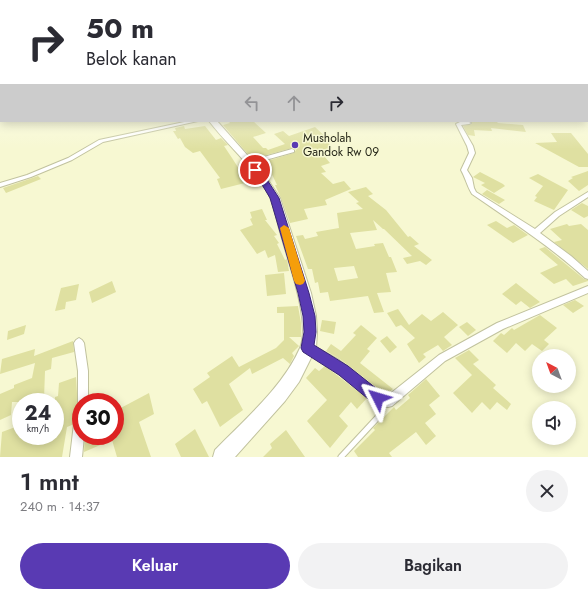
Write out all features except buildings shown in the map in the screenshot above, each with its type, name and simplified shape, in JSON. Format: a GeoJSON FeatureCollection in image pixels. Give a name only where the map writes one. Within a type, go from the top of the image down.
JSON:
{"type":"FeatureCollection","features":[{"type":"Feature","properties":{"kind":"main road"},"geometry":{"type":"LineString","coordinates":[[214,122],[248,163],[261,176],[275,198],[292,259],[304,293],[309,316],[310,332],[308,348],[293,376],[279,395],[222,457]]}},
{"type":"Feature","properties":{"kind":"street"},"geometry":{"type":"LineString","coordinates":[[0,185],[28,176],[70,159],[101,141],[191,122]]}},
{"type":"Feature","properties":{"kind":"street"},"geometry":{"type":"LineString","coordinates":[[469,123],[458,124],[470,146],[472,153],[464,170],[469,178],[471,188],[481,199],[535,233],[568,258],[588,276]]}},
{"type":"Feature","properties":{"kind":"street"},"geometry":{"type":"LineString","coordinates":[[248,163],[292,150]]}},
{"type":"Feature","properties":{"kind":"street"},"geometry":{"type":"LineString","coordinates":[[535,233],[557,214],[588,194]]}},
{"type":"Feature","properties":{"kind":"street"},"geometry":{"type":"LineString","coordinates":[[308,348],[335,364],[384,402],[388,402],[405,390],[442,358],[500,326],[588,289]]}},
{"type":"Feature","properties":{"kind":"street"},"geometry":{"type":"LineString","coordinates":[[79,343],[83,371],[83,393]]}},
{"type":"Feature","properties":{"kind":"street"},"geometry":{"type":"LineString","coordinates":[[76,457],[77,445]]}},
{"type":"Feature","properties":{"kind":"lane"},"geometry":{"type":"LineString","coordinates":[[341,457],[380,414],[384,402]]}},
{"type":"Feature","properties":{"kind":"slow traffic"},"geometry":{"type":"LineString","coordinates":[[284,228],[292,259],[300,281]]}},
{"type":"Feature","properties":{"kind":"place","name":"Musholah Gandok Rw 09"},"geometry":{"type":"Point","coordinates":[295,145]}},
{"type":"Feature","properties":{"kind":"route"},"geometry":{"type":"LineString","coordinates":[[255,170],[261,176],[275,198],[292,259],[304,293],[309,316],[310,332],[308,348],[344,370],[378,398]]}}]}
